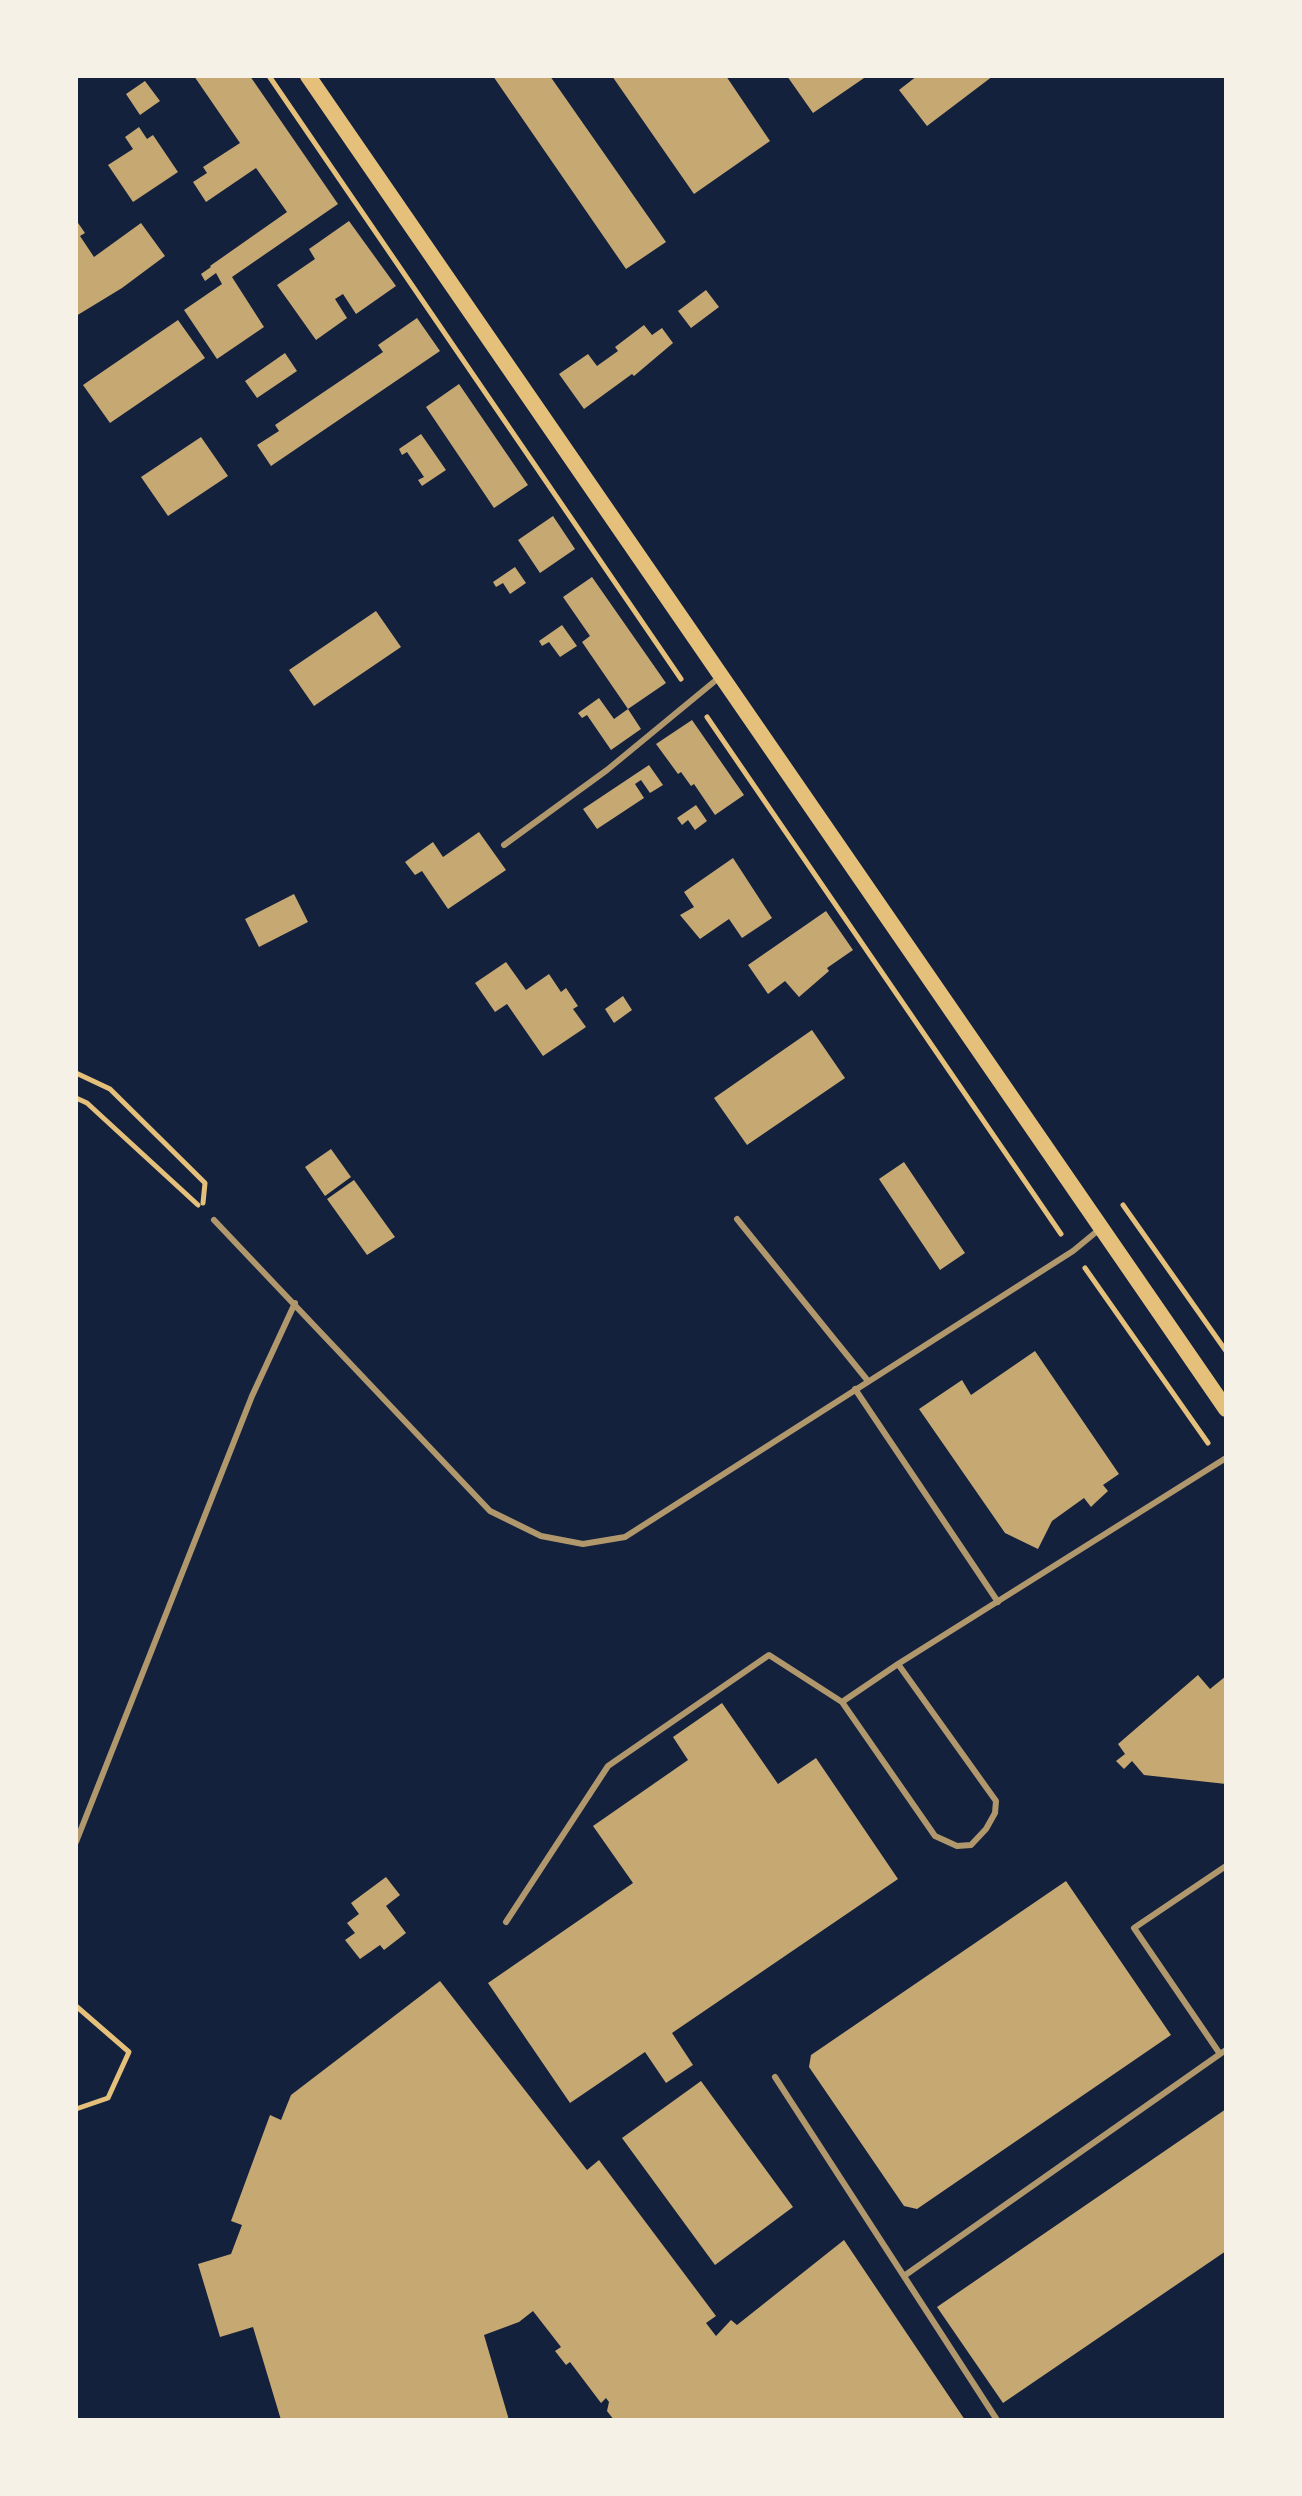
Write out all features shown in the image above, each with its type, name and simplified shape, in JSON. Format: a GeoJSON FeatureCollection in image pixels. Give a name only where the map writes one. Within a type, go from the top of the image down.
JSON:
{"type":"FeatureCollection","features":[{"type":"Feature","properties":{"kind":"main road"},"geometry":{"type":"LineString","coordinates":[[308,76],[1226,1409]]}},
{"type":"Feature","properties":{"kind":"lane"},"geometry":{"type":"LineString","coordinates":[[504,845],[607,770],[721,676]]}},
{"type":"Feature","properties":{"kind":"lane"},"geometry":{"type":"LineString","coordinates":[[737,1219],[868,1381]]}},
{"type":"Feature","properties":{"kind":"lane"},"geometry":{"type":"LineString","coordinates":[[214,1220],[490,1511],[541,1536],[583,1544],[625,1537],[1073,1251],[1101,1228]]}},
{"type":"Feature","properties":{"kind":"lane"},"geometry":{"type":"LineString","coordinates":[[76,1842],[252,1396],[295,1303]]}},
{"type":"Feature","properties":{"kind":"lane"},"geometry":{"type":"LineString","coordinates":[[855,1389],[998,1602]]}},
{"type":"Feature","properties":{"kind":"lane"},"geometry":{"type":"LineString","coordinates":[[842,1702],[1223,1460]]}},
{"type":"Feature","properties":{"kind":"lane"},"geometry":{"type":"LineString","coordinates":[[506,1922],[608,1766],[769,1655],[842,1702],[935,1836],[957,1846],[971,1845],[986,1829],[995,1813],[996,1801],[898,1664]]}},
{"type":"Feature","properties":{"kind":"lane"},"geometry":{"type":"LineString","coordinates":[[904,2276],[1223,2052],[1134,1928],[1226,1866]]}},
{"type":"Feature","properties":{"kind":"lane"},"geometry":{"type":"LineString","coordinates":[[775,2077],[997,2420]]}},
{"type":"Feature","properties":{"kind":"path"},"geometry":{"type":"LineString","coordinates":[[269,76],[1073,1251],[1223,1460]]}},
{"type":"Feature","properties":{"kind":"path"},"geometry":{"type":"LineString","coordinates":[[76,1073],[110,1089],[205,1183],[202,1209]]}},
{"type":"Feature","properties":{"kind":"path"},"geometry":{"type":"LineString","coordinates":[[76,1098],[87,1103],[184,1192]]}},
{"type":"Feature","properties":{"kind":"path"},"geometry":{"type":"LineString","coordinates":[[76,2006],[129,2052],[108,2098],[76,2109]]}},
{"type":"Feature","properties":{"kind":"building"},"geometry":{"type":"Polygon","coordinates":[[[194,76],[250,76],[338,204],[232,277],[264,327],[217,359],[184,310],[222,284],[216,273],[205,281],[201,274],[287,212],[256,168],[206,202],[193,182],[207,173],[203,167],[240,143],[194,76]]]}},
{"type":"Feature","properties":{"kind":"building"},"geometry":{"type":"Polygon","coordinates":[[[493,76],[550,76],[666,242],[626,269],[493,76]]]}},
{"type":"Feature","properties":{"kind":"building"},"geometry":{"type":"Polygon","coordinates":[[[612,76],[726,76],[770,141],[694,194],[612,76]]]}},
{"type":"Feature","properties":{"kind":"building"},"geometry":{"type":"Polygon","coordinates":[[[787,76],[867,76],[813,113],[787,76]]]}},
{"type":"Feature","properties":{"kind":"building"},"geometry":{"type":"Polygon","coordinates":[[[917,76],[993,76],[927,126],[899,90],[917,76]]]}},
{"type":"Feature","properties":{"kind":"building"},"geometry":{"type":"Polygon","coordinates":[[[145,81],[160,101],[140,115],[126,94],[145,81]]]}},
{"type":"Feature","properties":{"kind":"building"},"geometry":{"type":"Polygon","coordinates":[[[139,127],[147,139],[153,135],[178,172],[133,202],[108,165],[133,149],[125,137],[139,127]]]}},
{"type":"Feature","properties":{"kind":"building"},"geometry":{"type":"Polygon","coordinates":[[[76,220],[85,233],[80,236],[94,257],[141,223],[165,256],[122,288],[76,316],[76,220]]]}},
{"type":"Feature","properties":{"kind":"building"},"geometry":{"type":"Polygon","coordinates":[[[349,221],[396,286],[356,314],[343,294],[335,299],[347,318],[316,340],[277,285],[315,259],[309,249],[349,221]]]}},
{"type":"Feature","properties":{"kind":"building"},"geometry":{"type":"Polygon","coordinates":[[[706,290],[719,307],[691,328],[678,311],[706,290]]]}},
{"type":"Feature","properties":{"kind":"building"},"geometry":{"type":"Polygon","coordinates":[[[417,318],[440,351],[271,466],[257,445],[279,431],[275,425],[383,352],[378,345],[417,318]]]}},
{"type":"Feature","properties":{"kind":"building"},"geometry":{"type":"Polygon","coordinates":[[[178,320],[205,358],[110,423],[83,385],[178,320]]]}},
{"type":"Feature","properties":{"kind":"building"},"geometry":{"type":"Polygon","coordinates":[[[644,325],[652,335],[662,328],[673,343],[634,376],[632,374],[584,409],[559,374],[588,354],[597,366],[618,351],[615,347],[644,325]]]}},
{"type":"Feature","properties":{"kind":"building"},"geometry":{"type":"Polygon","coordinates":[[[285,353],[297,371],[257,398],[245,381],[285,353]]]}},
{"type":"Feature","properties":{"kind":"building"},"geometry":{"type":"Polygon","coordinates":[[[459,384],[528,485],[494,508],[426,407],[459,384]]]}},
{"type":"Feature","properties":{"kind":"building"},"geometry":{"type":"Polygon","coordinates":[[[421,434],[446,470],[422,486],[418,480],[424,477],[407,452],[402,455],[399,449],[421,434]]]}},
{"type":"Feature","properties":{"kind":"building"},"geometry":{"type":"Polygon","coordinates":[[[201,437],[228,476],[168,516],[141,477],[201,437]]]}},
{"type":"Feature","properties":{"kind":"building"},"geometry":{"type":"Polygon","coordinates":[[[553,516],[575,549],[540,573],[518,540],[553,516]]]}},
{"type":"Feature","properties":{"kind":"building"},"geometry":{"type":"Polygon","coordinates":[[[515,567],[526,583],[510,594],[503,583],[496,587],[493,582],[515,567]]]}},
{"type":"Feature","properties":{"kind":"building"},"geometry":{"type":"Polygon","coordinates":[[[592,577],[666,683],[628,709],[582,642],[590,636],[563,597],[592,577]]]}},
{"type":"Feature","properties":{"kind":"building"},"geometry":{"type":"Polygon","coordinates":[[[376,611],[401,647],[314,706],[289,670],[376,611]]]}},
{"type":"Feature","properties":{"kind":"building"},"geometry":{"type":"Polygon","coordinates":[[[562,625],[577,646],[560,657],[549,642],[542,646],[539,641],[562,625]]]}},
{"type":"Feature","properties":{"kind":"building"},"geometry":{"type":"Polygon","coordinates":[[[599,698],[614,719],[628,709],[641,729],[611,750],[587,715],[582,718],[578,713],[599,698]]]}},
{"type":"Feature","properties":{"kind":"building"},"geometry":{"type":"Polygon","coordinates":[[[692,720],[744,795],[715,815],[694,784],[691,786],[681,772],[678,774],[656,744],[692,720]]]}},
{"type":"Feature","properties":{"kind":"building"},"geometry":{"type":"Polygon","coordinates":[[[649,765],[663,785],[650,793],[641,780],[635,784],[644,798],[597,829],[583,809],[649,765]]]}},
{"type":"Feature","properties":{"kind":"building"},"geometry":{"type":"Polygon","coordinates":[[[696,805],[707,821],[695,830],[688,820],[682,825],[677,818],[696,805]]]}},
{"type":"Feature","properties":{"kind":"building"},"geometry":{"type":"Polygon","coordinates":[[[479,832],[506,870],[448,909],[422,871],[415,875],[405,862],[433,842],[443,857],[479,832]]]}},
{"type":"Feature","properties":{"kind":"building"},"geometry":{"type":"Polygon","coordinates":[[[733,858],[772,918],[742,938],[729,919],[700,939],[680,915],[694,907],[684,892],[733,858]]]}},
{"type":"Feature","properties":{"kind":"building"},"geometry":{"type":"Polygon","coordinates":[[[294,894],[308,922],[259,947],[245,919],[294,894]]]}},
{"type":"Feature","properties":{"kind":"building"},"geometry":{"type":"Polygon","coordinates":[[[826,911],[853,950],[827,968],[829,971],[799,997],[785,981],[768,994],[748,965],[826,911]]]}},
{"type":"Feature","properties":{"kind":"building"},"geometry":{"type":"Polygon","coordinates":[[[506,962],[526,990],[549,974],[561,992],[566,988],[578,1006],[573,1009],[586,1027],[543,1056],[507,1004],[495,1012],[475,983],[506,962]]]}},
{"type":"Feature","properties":{"kind":"building"},"geometry":{"type":"Polygon","coordinates":[[[623,996],[632,1010],[614,1023],[605,1009],[623,996]]]}},
{"type":"Feature","properties":{"kind":"building"},"geometry":{"type":"Polygon","coordinates":[[[812,1030],[845,1078],[747,1145],[714,1098],[812,1030]]]}},
{"type":"Feature","properties":{"kind":"building"},"geometry":{"type":"Polygon","coordinates":[[[331,1149],[351,1177],[325,1196],[305,1167],[331,1149]]]}},
{"type":"Feature","properties":{"kind":"building"},"geometry":{"type":"Polygon","coordinates":[[[904,1162],[965,1253],[940,1270],[879,1179],[904,1162]]]}},
{"type":"Feature","properties":{"kind":"building"},"geometry":{"type":"Polygon","coordinates":[[[354,1180],[395,1237],[367,1255],[327,1199],[354,1180]]]}},
{"type":"Feature","properties":{"kind":"building"},"geometry":{"type":"Polygon","coordinates":[[[1035,1351],[1119,1474],[1103,1485],[1108,1491],[1091,1507],[1084,1498],[1052,1521],[1038,1549],[1005,1533],[919,1409],[962,1380],[971,1395],[1035,1351]]]}},
{"type":"Feature","properties":{"kind":"building"},"geometry":{"type":"Polygon","coordinates":[[[1198,1675],[1210,1689],[1226,1676],[1226,1784],[1144,1775],[1132,1761],[1124,1769],[1116,1761],[1125,1754],[1118,1744],[1198,1675]]]}},
{"type":"Feature","properties":{"kind":"building"},"geometry":{"type":"Polygon","coordinates":[[[722,1703],[778,1784],[816,1758],[898,1879],[672,2033],[693,2065],[666,2083],[645,2052],[570,2103],[488,1983],[633,1883],[593,1826],[688,1760],[673,1737],[722,1703]]]}},
{"type":"Feature","properties":{"kind":"building"},"geometry":{"type":"Polygon","coordinates":[[[386,1877],[400,1895],[386,1906],[406,1933],[384,1950],[380,1945],[360,1959],[345,1940],[355,1933],[347,1923],[359,1914],[351,1903],[386,1877]]]}},
{"type":"Feature","properties":{"kind":"building"},"geometry":{"type":"Polygon","coordinates":[[[1066,1881],[1171,2035],[917,2209],[904,2206],[809,2067],[811,2055],[1066,1881]]]}},
{"type":"Feature","properties":{"kind":"building"},"geometry":{"type":"Polygon","coordinates":[[[440,1981],[587,2170],[599,2160],[716,2316],[706,2323],[716,2336],[731,2320],[737,2325],[844,2240],[965,2420],[614,2420],[607,2411],[609,2402],[606,2398],[601,2403],[570,2362],[566,2365],[555,2351],[561,2347],[533,2311],[519,2322],[484,2335],[509,2420],[281,2420],[253,2327],[220,2337],[198,2264],[231,2254],[242,2225],[231,2221],[270,2115],[281,2120],[291,2095],[440,1981]]]}},
{"type":"Feature","properties":{"kind":"building"},"geometry":{"type":"Polygon","coordinates":[[[701,2081],[793,2207],[715,2265],[622,2138],[701,2081]]]}},
{"type":"Feature","properties":{"kind":"building"},"geometry":{"type":"Polygon","coordinates":[[[1226,2109],[1226,2251],[1003,2403],[937,2307],[1226,2109]]]}}]}
